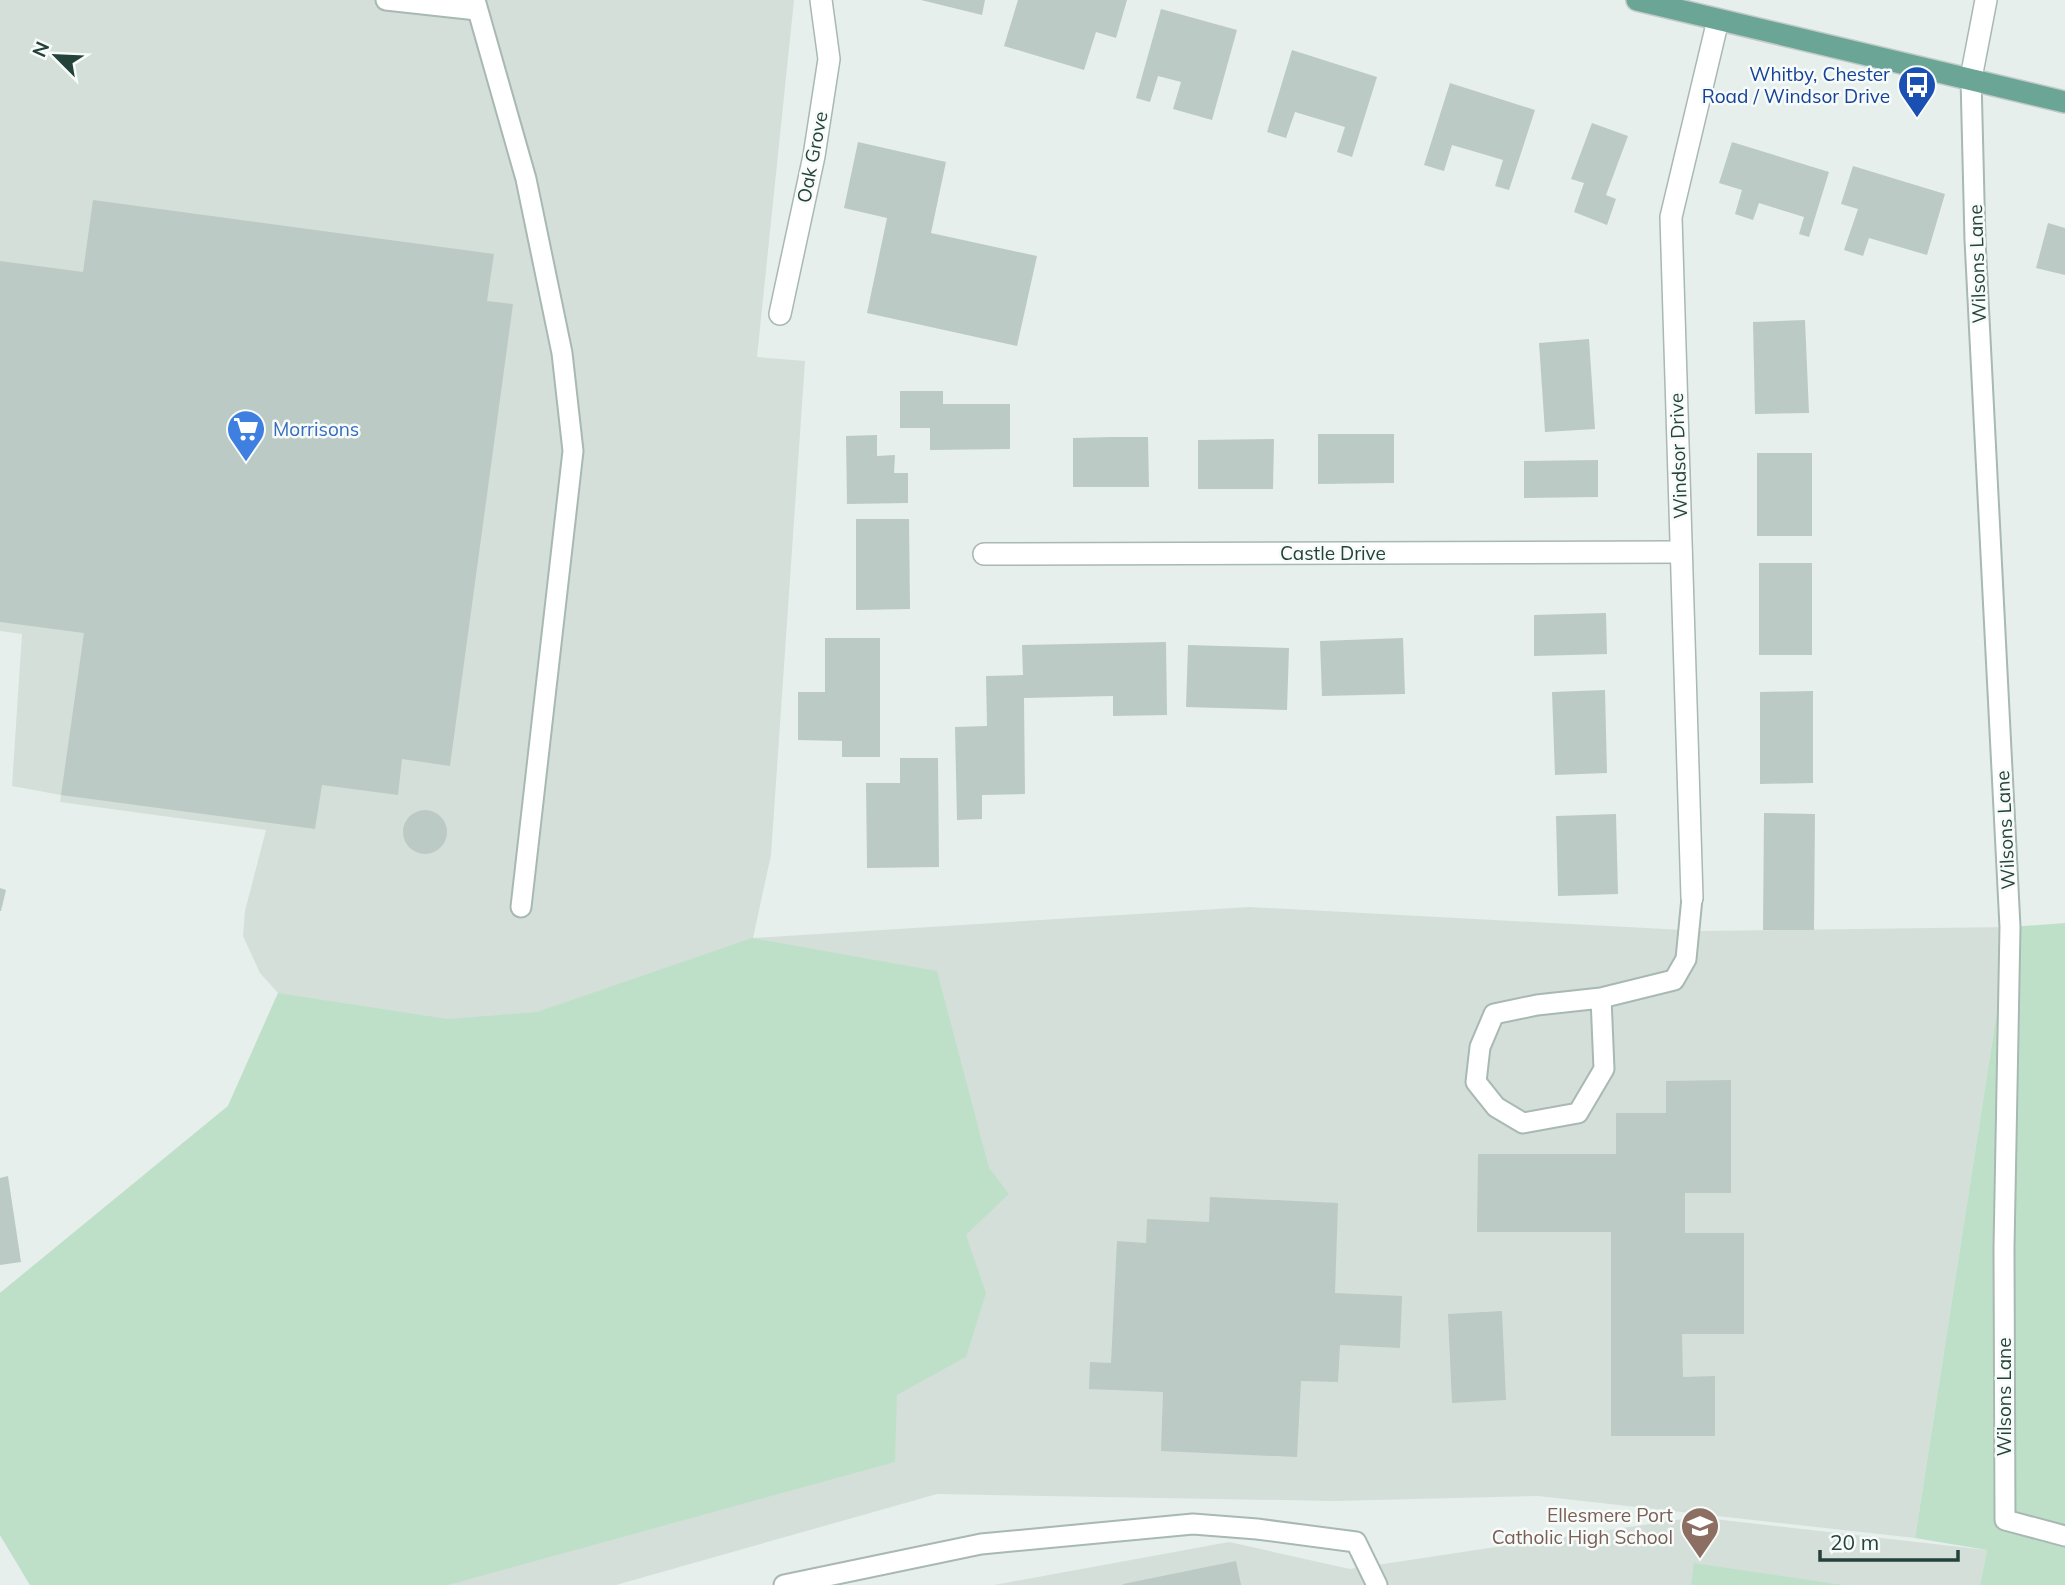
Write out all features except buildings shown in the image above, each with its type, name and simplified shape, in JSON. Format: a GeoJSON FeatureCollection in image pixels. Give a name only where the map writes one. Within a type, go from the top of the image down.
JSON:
{"type":"FeatureCollection","features":[{"type":"Feature","properties":{"kind":"main road"},"geometry":{"type":"LineString","coordinates":[[1637,0],[2065,102]]}},
{"type":"Feature","properties":{"kind":"street","name":"Oak Grove"},"geometry":{"type":"LineString","coordinates":[[780,314],[814,156],[829,59],[821,0]]}},
{"type":"Feature","properties":{"kind":"street"},"geometry":{"type":"LineString","coordinates":[[1971,78],[1986,0]]}},
{"type":"Feature","properties":{"kind":"street","name":"Windsor Drive"},"geometry":{"type":"LineString","coordinates":[[1692,898],[1671,217],[1718,20]]}},
{"type":"Feature","properties":{"kind":"street","name":"Castle Drive"},"geometry":{"type":"LineString","coordinates":[[984,554],[1681,552]]}},
{"type":"Feature","properties":{"kind":"lane"},"geometry":{"type":"LineString","coordinates":[[386,0],[476,5],[526,179],[562,353],[573,451],[521,907]]}},
{"type":"Feature","properties":{"kind":"lane","name":"Wilsons Lane"},"geometry":{"type":"LineString","coordinates":[[1971,78],[1975,240],[2010,927],[2004,1248],[2005,1520],[2065,1536]]}},
{"type":"Feature","properties":{"kind":"lane"},"geometry":{"type":"LineString","coordinates":[[1601,998],[1604,1069],[1578,1113],[1524,1123],[1496,1107],[1476,1082],[1480,1047],[1494,1014],[1536,1005],[1601,998],[1674,980],[1686,958],[1692,898]]}},
{"type":"Feature","properties":{"kind":"lane"},"geometry":{"type":"LineString","coordinates":[[784,1585],[981,1544],[1193,1524],[1356,1542],[1377,1585]]}},
{"type":"Feature","properties":{"kind":"shaded area"},"geometry":{"type":"Polygon","coordinates":[[[0,0],[794,0],[757,357],[805,361],[771,855],[753,938],[1249,907],[1702,931],[2010,927],[1915,1538],[1538,1496],[1334,1501],[937,1494],[616,1585],[30,1585],[0,1535],[0,1293],[228,1106],[278,993],[260,973],[243,936],[245,911],[266,830],[60,802],[61,795],[12,786],[22,634],[0,631],[0,0]]]}},
{"type":"Feature","properties":{"kind":"shaded area","name":"Ellesmere Port Catholic High School"},"geometry":{"type":"Polygon","coordinates":[[[1696,1517],[1987,1550],[1980,1585],[994,1585],[1229,1542],[1350,1569],[1696,1517]]]}},
{"type":"Feature","properties":{"kind":"green space"},"geometry":{"type":"Polygon","coordinates":[[[2065,923],[2065,1585],[1980,1585],[1987,1550],[1915,1538],[2010,927],[2065,923]]]}},
{"type":"Feature","properties":{"kind":"green space"},"geometry":{"type":"Polygon","coordinates":[[[752,938],[937,971],[989,1168],[1009,1194],[966,1235],[986,1293],[966,1357],[897,1395],[895,1462],[448,1585],[30,1585],[0,1535],[0,1293],[228,1106],[278,993],[448,1019],[537,1012],[752,938]]]}},
{"type":"Feature","properties":{"kind":"green space"},"geometry":{"type":"Polygon","coordinates":[[[1694,1563],[1843,1585],[1691,1585],[1694,1563]]]}},
{"type":"Feature","properties":{"kind":"place","name":"Whitby, Chester Road / Windsor Drive"},"geometry":{"type":"Point","coordinates":[1917,119]}},
{"type":"Feature","properties":{"kind":"place","name":"Morrisons"},"geometry":{"type":"Point","coordinates":[246,463]}},
{"type":"Feature","properties":{"kind":"place","name":"Ellesmere Port Catholic High School"},"geometry":{"type":"Point","coordinates":[1700,1560]}}]}
